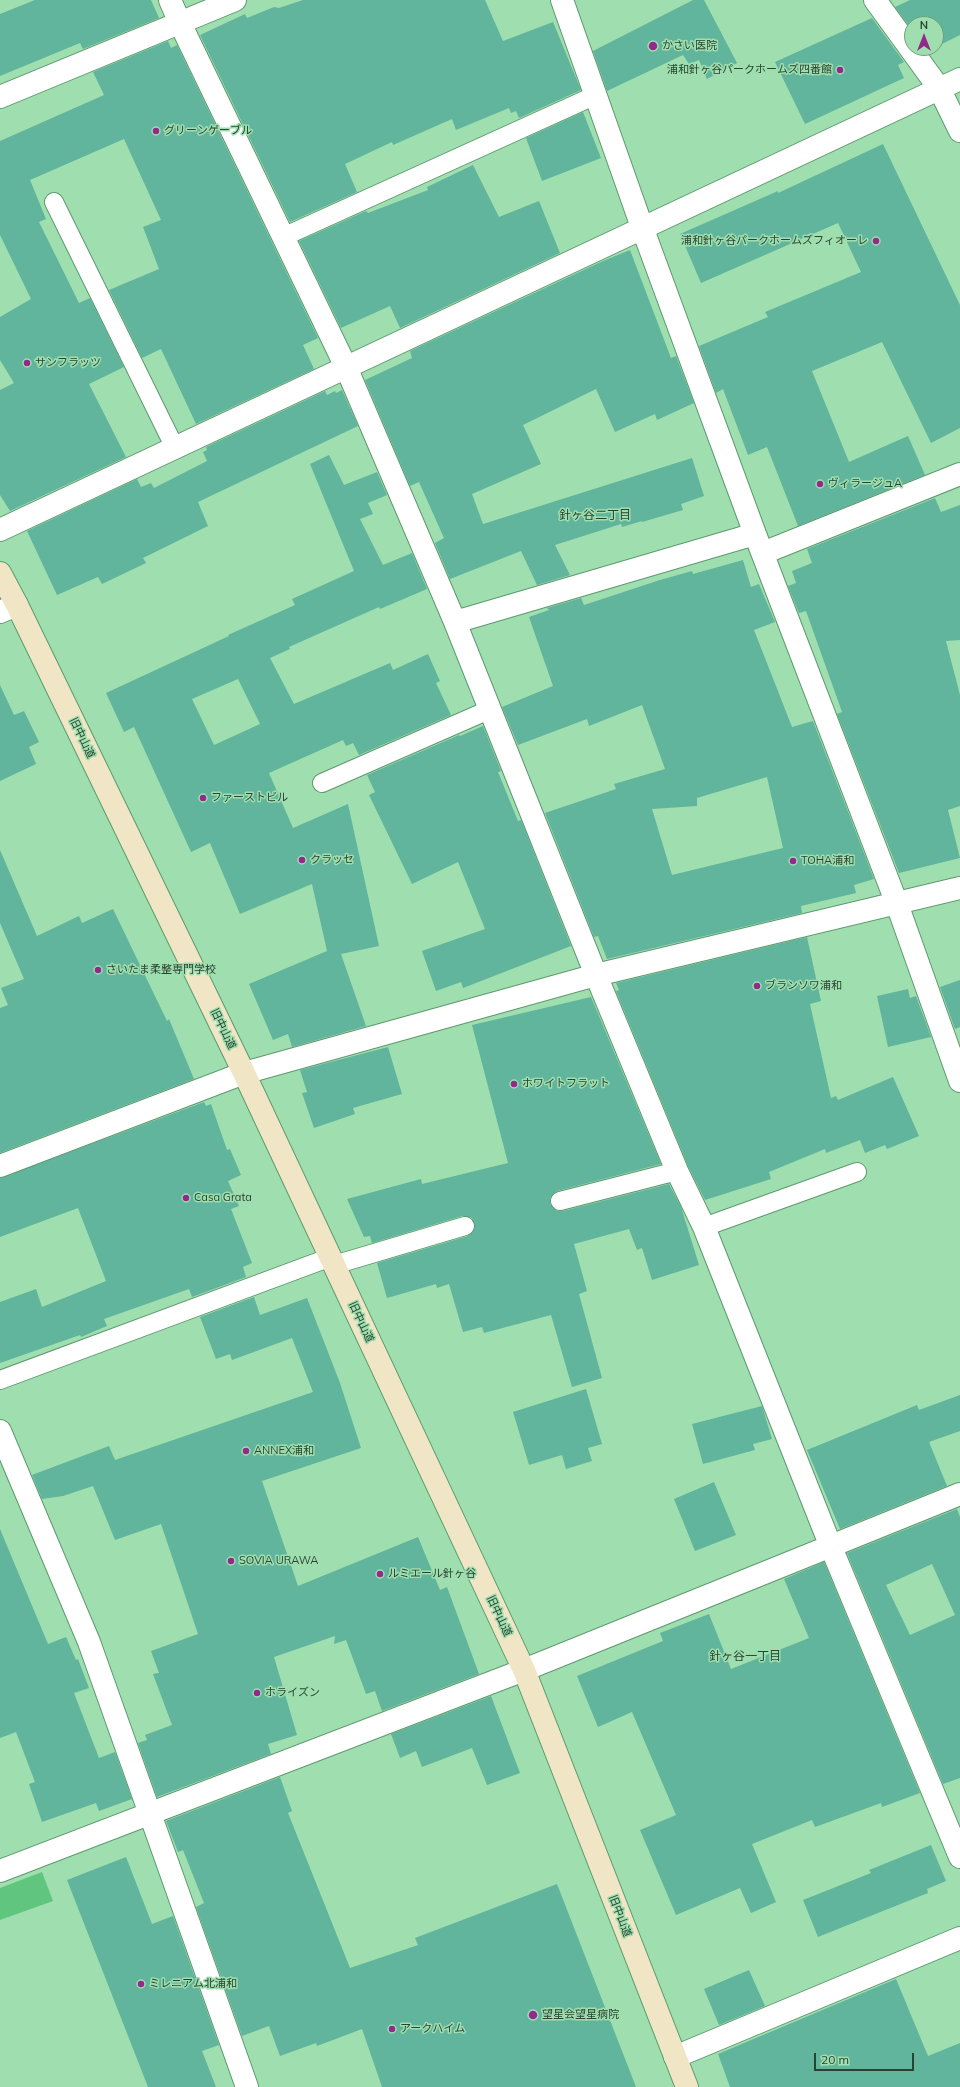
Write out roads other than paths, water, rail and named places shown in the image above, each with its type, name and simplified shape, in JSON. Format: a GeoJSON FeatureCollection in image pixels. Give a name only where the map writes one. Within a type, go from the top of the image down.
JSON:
{"type":"FeatureCollection","features":[{"type":"Feature","properties":{"kind":"main road","name":"旧中山道"},"geometry":{"type":"LineString","coordinates":[[0,573],[9,609],[244,1073],[524,1670],[687,2087]]}},
{"type":"Feature","properties":{"kind":"street"},"geometry":{"type":"LineString","coordinates":[[170,0],[346,367],[455,622],[596,975],[677,1171],[704,1227],[831,1547],[960,1857]]}},
{"type":"Feature","properties":{"kind":"street"},"geometry":{"type":"LineString","coordinates":[[0,97],[235,0]]}},
{"type":"Feature","properties":{"kind":"street"},"geometry":{"type":"LineString","coordinates":[[562,0],[642,227],[759,544],[897,904],[960,1081]]}},
{"type":"Feature","properties":{"kind":"street"},"geometry":{"type":"LineString","coordinates":[[875,0],[939,88],[960,131]]}},
{"type":"Feature","properties":{"kind":"street"},"geometry":{"type":"LineString","coordinates":[[0,530],[642,227],[960,79]]}},
{"type":"Feature","properties":{"kind":"street"},"geometry":{"type":"LineString","coordinates":[[455,622],[759,544],[960,474]]}},
{"type":"Feature","properties":{"kind":"street"},"geometry":{"type":"LineString","coordinates":[[0,1166],[244,1073],[596,975],[960,888]]}},
{"type":"Feature","properties":{"kind":"street"},"geometry":{"type":"LineString","coordinates":[[0,1431],[89,1642],[247,2087]]}},
{"type":"Feature","properties":{"kind":"street"},"geometry":{"type":"LineString","coordinates":[[0,1871],[524,1670],[960,1494]]}},
{"type":"Feature","properties":{"kind":"street"},"geometry":{"type":"LineString","coordinates":[[675,2057],[960,1938]]}},
{"type":"Feature","properties":{"kind":"lane"},"geometry":{"type":"LineString","coordinates":[[283,237],[596,95]]}},
{"type":"Feature","properties":{"kind":"lane"},"geometry":{"type":"LineString","coordinates":[[54,202],[175,448]]}},
{"type":"Feature","properties":{"kind":"lane"},"geometry":{"type":"LineString","coordinates":[[322,783],[491,709]]}},
{"type":"Feature","properties":{"kind":"lane"},"geometry":{"type":"LineString","coordinates":[[560,1201],[677,1171]]}},
{"type":"Feature","properties":{"kind":"lane"},"geometry":{"type":"LineString","coordinates":[[704,1227],[857,1172]]}},
{"type":"Feature","properties":{"kind":"lane"},"geometry":{"type":"LineString","coordinates":[[0,1380],[332,1261],[465,1226]]}},
{"type":"Feature","properties":{"kind":"place","name":"かさい医院"},"geometry":{"type":"Point","coordinates":[653,46]}},
{"type":"Feature","properties":{"kind":"place","name":"浦和針ヶ谷パークホームズ四番館"},"geometry":{"type":"Point","coordinates":[840,70]}},
{"type":"Feature","properties":{"kind":"place","name":"グリーンゲーブル"},"geometry":{"type":"Point","coordinates":[156,131]}},
{"type":"Feature","properties":{"kind":"place","name":"浦和針ヶ谷パークホームズフィオーレ"},"geometry":{"type":"Point","coordinates":[876,241]}},
{"type":"Feature","properties":{"kind":"place","name":"サンフラッツ"},"geometry":{"type":"Point","coordinates":[27,363]}},
{"type":"Feature","properties":{"kind":"place","name":"ヴィラージュA"},"geometry":{"type":"Point","coordinates":[820,484]}},
{"type":"Feature","properties":{"kind":"place","name":"ファーストビル"},"geometry":{"type":"Point","coordinates":[203,798]}},
{"type":"Feature","properties":{"kind":"place","name":"クラッセ"},"geometry":{"type":"Point","coordinates":[302,860]}},
{"type":"Feature","properties":{"kind":"place","name":"TOHA浦和"},"geometry":{"type":"Point","coordinates":[793,861]}},
{"type":"Feature","properties":{"kind":"place","name":"さいたま柔整専門学校"},"geometry":{"type":"Point","coordinates":[98,970]}},
{"type":"Feature","properties":{"kind":"place","name":"ブランソワ浦和"},"geometry":{"type":"Point","coordinates":[757,986]}},
{"type":"Feature","properties":{"kind":"place","name":"ホワイトフラット"},"geometry":{"type":"Point","coordinates":[514,1084]}},
{"type":"Feature","properties":{"kind":"place","name":"Casa Grata"},"geometry":{"type":"Point","coordinates":[186,1198]}},
{"type":"Feature","properties":{"kind":"place","name":"ANNEX浦和"},"geometry":{"type":"Point","coordinates":[246,1451]}},
{"type":"Feature","properties":{"kind":"place","name":"SOVIA URAWA"},"geometry":{"type":"Point","coordinates":[231,1561]}},
{"type":"Feature","properties":{"kind":"place","name":"ルミエール針ヶ谷"},"geometry":{"type":"Point","coordinates":[380,1574]}},
{"type":"Feature","properties":{"kind":"place","name":"ホライズン"},"geometry":{"type":"Point","coordinates":[257,1693]}},
{"type":"Feature","properties":{"kind":"place","name":"ミレニアム北浦和"},"geometry":{"type":"Point","coordinates":[141,1984]}},
{"type":"Feature","properties":{"kind":"place","name":"望星会望星病院"},"geometry":{"type":"Point","coordinates":[533,2015]}},
{"type":"Feature","properties":{"kind":"place","name":"アークハイム"},"geometry":{"type":"Point","coordinates":[392,2029]}},
{"type":"Feature","properties":{"kind":"district","name":"針ヶ谷二丁目"},"geometry":{"type":"Point","coordinates":[595,515]}},
{"type":"Feature","properties":{"kind":"district","name":"針ヶ谷一丁目"},"geometry":{"type":"Point","coordinates":[745,1656]}}]}
